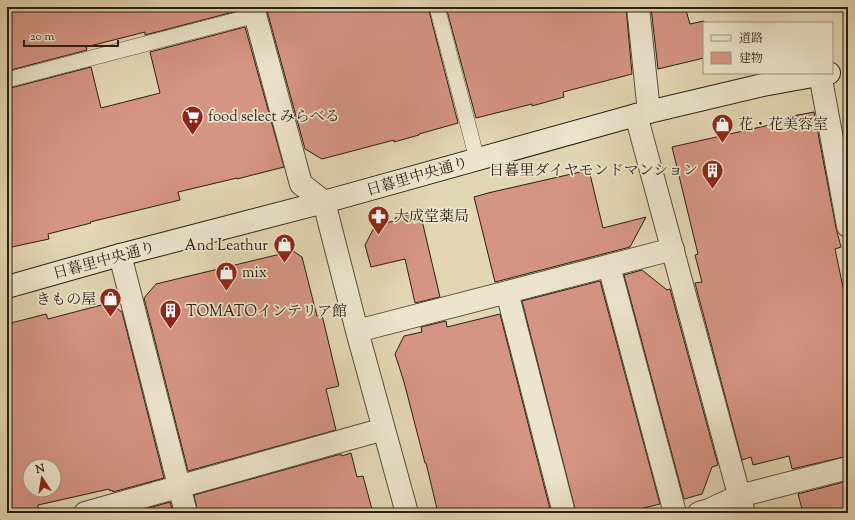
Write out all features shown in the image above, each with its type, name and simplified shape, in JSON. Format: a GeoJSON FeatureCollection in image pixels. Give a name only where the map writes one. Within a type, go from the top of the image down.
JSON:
{"type":"FeatureCollection","features":[{"type":"Feature","properties":{"kind":"street"},"geometry":{"type":"LineString","coordinates":[[638,7],[643,114],[673,249],[742,504]]}},
{"type":"Feature","properties":{"kind":"street"},"geometry":{"type":"LineString","coordinates":[[254,11],[301,184],[324,202],[357,331],[407,513]]}},
{"type":"Feature","properties":{"kind":"street","name":"日暮里中央通り"},"geometry":{"type":"LineString","coordinates":[[833,73],[848,72]]}},
{"type":"Feature","properties":{"kind":"street","name":"日暮里中央通り"},"geometry":{"type":"LineString","coordinates":[[7,286],[324,202],[643,114],[755,86],[821,74]]}},
{"type":"Feature","properties":{"kind":"street"},"geometry":{"type":"LineString","coordinates":[[827,74],[848,226]]}},
{"type":"Feature","properties":{"kind":"street"},"geometry":{"type":"LineString","coordinates":[[357,331],[673,249]]}},
{"type":"Feature","properties":{"kind":"street"},"geometry":{"type":"LineString","coordinates":[[120,255],[186,513]]}},
{"type":"Feature","properties":{"kind":"street"},"geometry":{"type":"LineString","coordinates":[[609,266],[675,513]]}},
{"type":"Feature","properties":{"kind":"street"},"geometry":{"type":"LineString","coordinates":[[507,292],[564,513]]}},
{"type":"Feature","properties":{"kind":"street"},"geometry":{"type":"LineString","coordinates":[[85,513],[384,429]]}},
{"type":"Feature","properties":{"kind":"street"},"geometry":{"type":"LineString","coordinates":[[698,513],[742,504],[848,468]]}},
{"type":"Feature","properties":{"kind":"lane"},"geometry":{"type":"LineString","coordinates":[[437,7],[477,159]]}},
{"type":"Feature","properties":{"kind":"lane"},"geometry":{"type":"LineString","coordinates":[[7,80],[254,11]]}},
{"type":"Feature","properties":{"kind":"building"},"geometry":{"type":"Polygon","coordinates":[[[23,7],[241,7],[241,10],[145,35],[145,32],[86,47],[87,50],[7,71],[7,11],[23,7]]]}},
{"type":"Feature","properties":{"kind":"building"},"geometry":{"type":"Polygon","coordinates":[[[266,7],[428,7],[458,123],[394,142],[394,140],[322,159],[305,149],[266,7]]]}},
{"type":"Feature","properties":{"kind":"building"},"geometry":{"type":"Polygon","coordinates":[[[446,7],[626,7],[632,74],[563,92],[564,97],[532,106],[532,104],[476,118],[446,7]]]}},
{"type":"Feature","properties":{"kind":"building"},"geometry":{"type":"Polygon","coordinates":[[[651,7],[685,7],[690,24],[704,21],[703,58],[658,69],[651,7]]]}},
{"type":"Feature","properties":{"kind":"building"},"geometry":{"type":"Polygon","coordinates":[[[245,27],[284,167],[178,192],[180,200],[90,222],[91,223],[48,234],[49,239],[7,248],[7,89],[91,67],[101,108],[160,93],[150,52],[245,27]]]}},
{"type":"Feature","properties":{"kind":"building"},"geometry":{"type":"Polygon","coordinates":[[[814,112],[841,247],[835,249],[848,311],[848,456],[792,469],[789,456],[753,465],[751,457],[742,460],[695,283],[702,282],[695,255],[698,254],[672,147],[783,122],[782,118],[814,112]]]}},
{"type":"Feature","properties":{"kind":"building"},"geometry":{"type":"Polygon","coordinates":[[[589,170],[603,228],[646,217],[630,247],[495,282],[474,197],[589,170]]]}},
{"type":"Feature","properties":{"kind":"building"},"geometry":{"type":"Polygon","coordinates":[[[420,212],[440,297],[415,303],[405,259],[371,267],[365,245],[376,224],[396,221],[395,218],[420,212]]]}},
{"type":"Feature","properties":{"kind":"building"},"geometry":{"type":"Polygon","coordinates":[[[293,251],[302,257],[317,316],[322,315],[339,386],[326,389],[336,430],[188,471],[144,298],[156,284],[293,251]]]}},
{"type":"Feature","properties":{"kind":"building"},"geometry":{"type":"Polygon","coordinates":[[[642,270],[667,290],[670,289],[718,465],[712,467],[702,494],[684,499],[624,275],[642,270]]]}},
{"type":"Feature","properties":{"kind":"building"},"geometry":{"type":"Polygon","coordinates":[[[600,281],[660,504],[623,513],[576,513],[522,301],[600,281]]]}},
{"type":"Feature","properties":{"kind":"building"},"geometry":{"type":"Polygon","coordinates":[[[109,303],[122,312],[164,478],[113,492],[109,489],[38,505],[38,509],[20,513],[7,513],[7,324],[46,314],[48,319],[109,303]]]}},
{"type":"Feature","properties":{"kind":"building"},"geometry":{"type":"Polygon","coordinates":[[[500,314],[551,513],[438,513],[426,463],[395,354],[404,336],[422,332],[421,327],[446,321],[447,327],[500,314]]]}},
{"type":"Feature","properties":{"kind":"building"},"geometry":{"type":"Polygon","coordinates":[[[351,453],[357,477],[363,476],[373,513],[198,513],[194,495],[341,454],[342,456],[351,453]]]}},
{"type":"Feature","properties":{"kind":"building"},"geometry":{"type":"Polygon","coordinates":[[[848,481],[848,513],[803,513],[798,494],[848,481]]]}},
{"type":"Feature","properties":{"kind":"building"},"geometry":{"type":"Polygon","coordinates":[[[170,502],[173,513],[131,513],[170,502]]]}},
{"type":"Feature","properties":{"kind":"place","name":"food select みらべる"},"geometry":{"type":"Point","coordinates":[193,136]}},
{"type":"Feature","properties":{"kind":"place","name":"花・花美容室"},"geometry":{"type":"Point","coordinates":[723,144]}},
{"type":"Feature","properties":{"kind":"place","name":"日暮里ダイヤモンドマンション"},"geometry":{"type":"Point","coordinates":[713,190]}},
{"type":"Feature","properties":{"kind":"place","name":"大成堂薬局"},"geometry":{"type":"Point","coordinates":[378,236]}},
{"type":"Feature","properties":{"kind":"place","name":"And Leathur"},"geometry":{"type":"Point","coordinates":[284,264]}},
{"type":"Feature","properties":{"kind":"place","name":"mix"},"geometry":{"type":"Point","coordinates":[226,292]}},
{"type":"Feature","properties":{"kind":"place","name":"きもの屋"},"geometry":{"type":"Point","coordinates":[111,318]}},
{"type":"Feature","properties":{"kind":"place","name":"TOMATOインテリア館"},"geometry":{"type":"Point","coordinates":[170,330]}}]}
